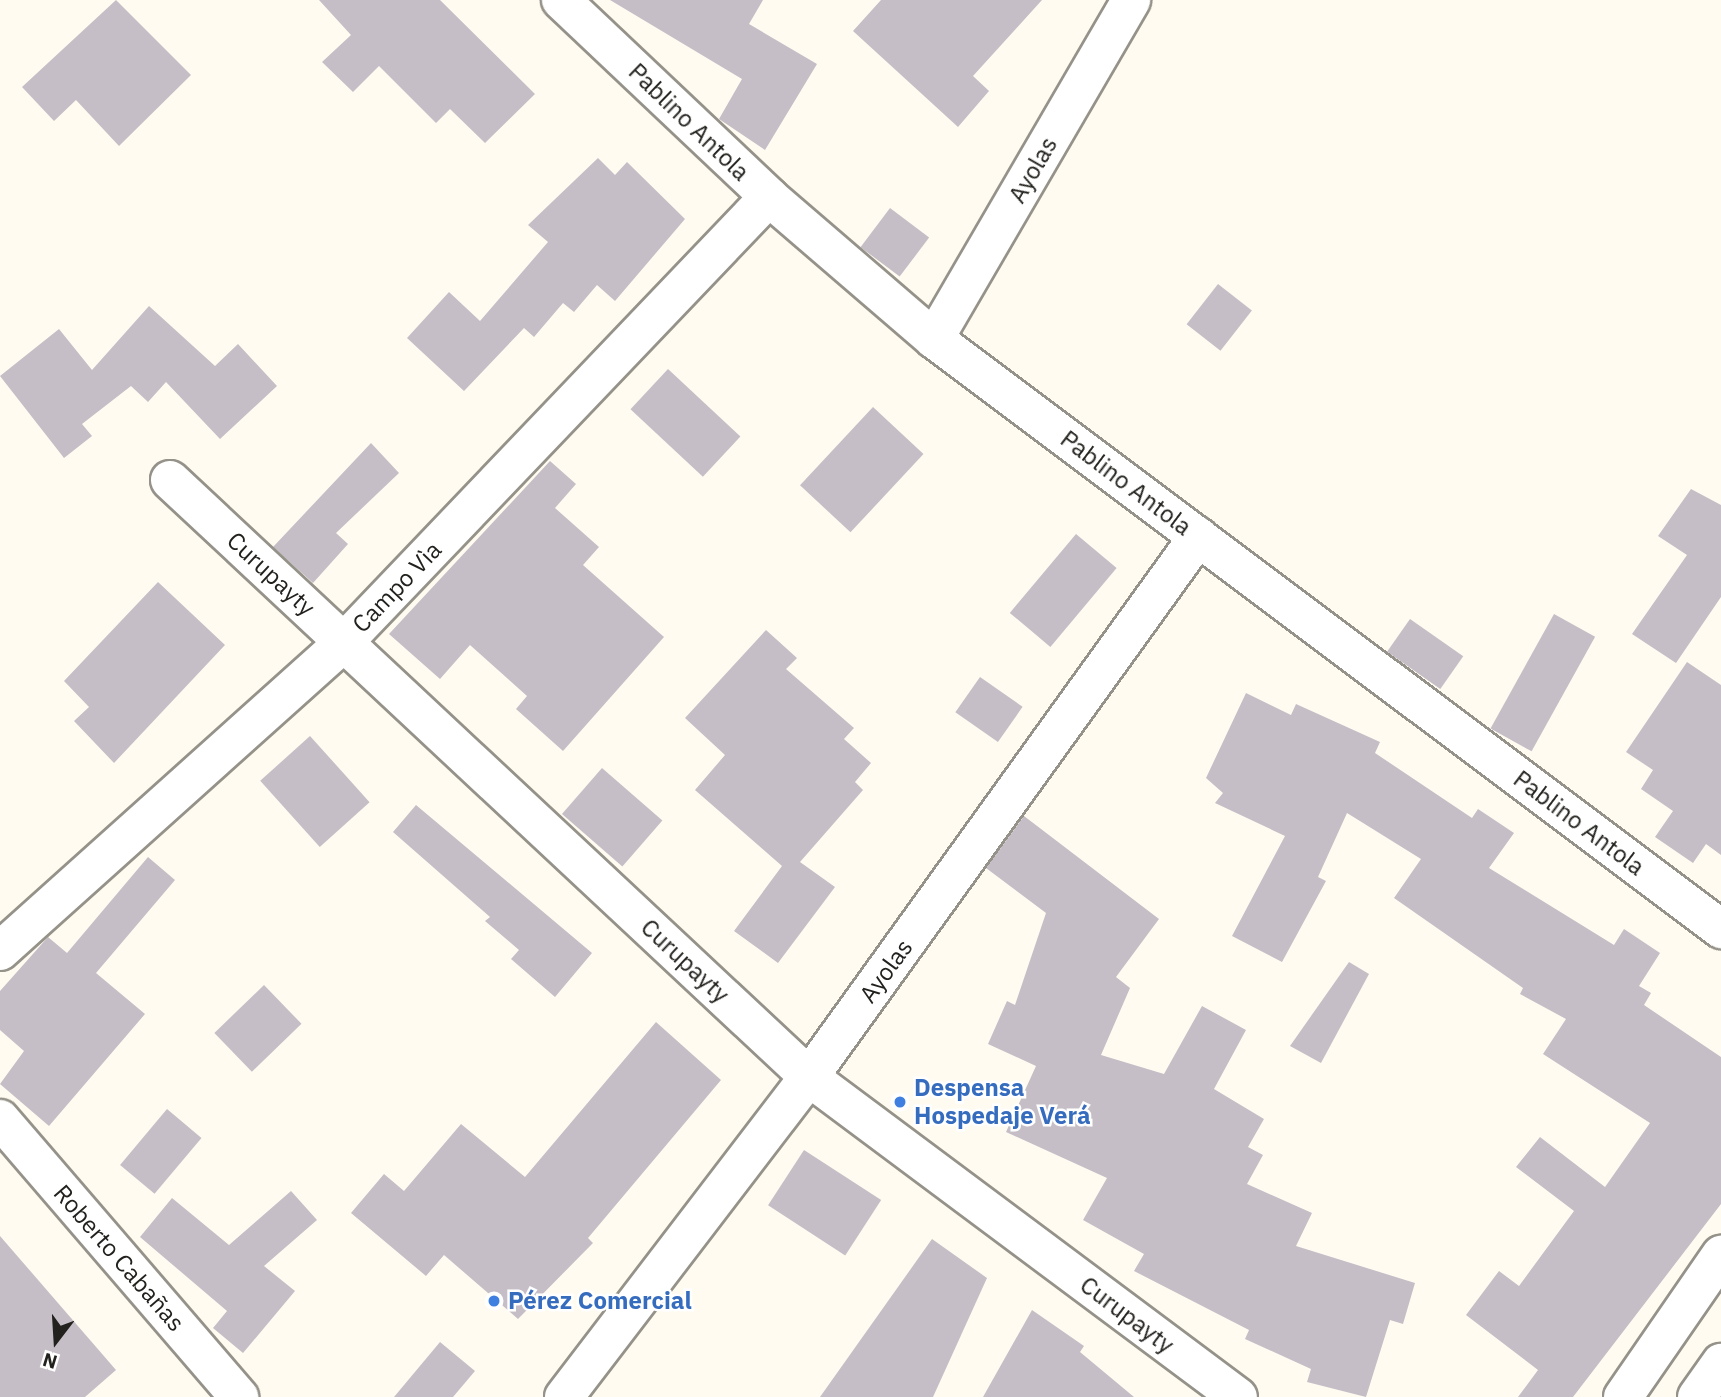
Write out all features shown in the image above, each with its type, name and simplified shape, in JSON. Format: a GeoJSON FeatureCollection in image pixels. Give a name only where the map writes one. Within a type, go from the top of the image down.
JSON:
{"type":"FeatureCollection","features":[{"type":"Feature","properties":{"kind":"street","name":"Pablino Antola"},"geometry":{"type":"LineString","coordinates":[[561,0],[769,197],[934,339],[1721,929]]}},
{"type":"Feature","properties":{"kind":"street","name":"Ayolas"},"geometry":{"type":"LineString","coordinates":[[934,339],[1131,0]]}},
{"type":"Feature","properties":{"kind":"street","name":"Campo Vìa"},"geometry":{"type":"LineString","coordinates":[[0,951],[345,642],[769,197]]}},
{"type":"Feature","properties":{"kind":"street","name":"Curupayty"},"geometry":{"type":"LineString","coordinates":[[170,480],[809,1077],[1238,1397]]}},
{"type":"Feature","properties":{"kind":"street","name":"Ayolas"},"geometry":{"type":"LineString","coordinates":[[564,1397],[809,1077],[1198,537]]}},
{"type":"Feature","properties":{"kind":"street","name":"Roberto Cabañas"},"geometry":{"type":"LineString","coordinates":[[0,1119],[239,1397]]}},
{"type":"Feature","properties":{"kind":"street"},"geometry":{"type":"LineString","coordinates":[[1623,1397],[1721,1255]]}},
{"type":"Feature","properties":{"kind":"street"},"geometry":{"type":"LineString","coordinates":[[1697,1397],[1721,1363]]}},
{"type":"Feature","properties":{"kind":"building"},"geometry":{"type":"Polygon","coordinates":[[[116,0],[191,75],[119,146],[76,100],[54,121],[22,87],[116,0]]]}},
{"type":"Feature","properties":{"kind":"building"},"geometry":{"type":"Polygon","coordinates":[[[319,0],[440,0],[535,94],[485,143],[450,109],[436,123],[379,66],[353,92],[322,62],[351,35],[319,0]]]}},
{"type":"Feature","properties":{"kind":"building"},"geometry":{"type":"Polygon","coordinates":[[[610,0],[763,0],[749,24],[817,64],[765,150],[719,119],[742,79],[610,0]]]}},
{"type":"Feature","properties":{"kind":"building"},"geometry":{"type":"Polygon","coordinates":[[[881,0],[1042,0],[973,76],[989,91],[958,127],[853,31],[881,0]]]}},
{"type":"Feature","properties":{"kind":"building"},"geometry":{"type":"Polygon","coordinates":[[[598,158],[615,175],[627,162],[685,219],[615,301],[597,285],[574,312],[563,303],[534,337],[524,328],[464,391],[407,338],[449,292],[480,321],[548,242],[528,225],[598,158]]]}},
{"type":"Feature","properties":{"kind":"building"},"geometry":{"type":"Polygon","coordinates":[[[890,208],[929,237],[900,277],[861,247],[890,208]]]}},
{"type":"Feature","properties":{"kind":"building"},"geometry":{"type":"Polygon","coordinates":[[[1218,284],[1252,310],[1220,351],[1187,324],[1218,284]]]}},
{"type":"Feature","properties":{"kind":"building"},"geometry":{"type":"Polygon","coordinates":[[[149,306],[215,366],[238,344],[277,386],[220,439],[166,382],[148,402],[131,386],[82,424],[92,436],[64,458],[0,376],[59,329],[92,370],[149,306]]]}},
{"type":"Feature","properties":{"kind":"building"},"geometry":{"type":"Polygon","coordinates":[[[668,369],[740,437],[703,477],[630,409],[668,369]]]}},
{"type":"Feature","properties":{"kind":"building"},"geometry":{"type":"Polygon","coordinates":[[[873,407],[923,454],[850,532],[800,485],[873,407]]]}},
{"type":"Feature","properties":{"kind":"building"},"geometry":{"type":"Polygon","coordinates":[[[371,443],[399,473],[336,533],[348,544],[313,583],[273,547],[371,443]]]}},
{"type":"Feature","properties":{"kind":"building"},"geometry":{"type":"Polygon","coordinates":[[[550,461],[576,484],[555,508],[599,547],[583,565],[664,637],[563,751],[516,709],[527,696],[470,645],[440,679],[389,634],[550,461]]]}},
{"type":"Feature","properties":{"kind":"building"},"geometry":{"type":"Polygon","coordinates":[[[1691,489],[1721,505],[1721,597],[1676,663],[1632,634],[1687,555],[1658,536],[1691,489]]]}},
{"type":"Feature","properties":{"kind":"building"},"geometry":{"type":"Polygon","coordinates":[[[1076,534],[1117,568],[1050,647],[1010,613],[1076,534]]]}},
{"type":"Feature","properties":{"kind":"building"},"geometry":{"type":"Polygon","coordinates":[[[158,582],[225,645],[114,763],[74,721],[89,707],[64,681],[158,582]]]}},
{"type":"Feature","properties":{"kind":"building"},"geometry":{"type":"Polygon","coordinates":[[[1554,614],[1595,637],[1532,751],[1490,729],[1554,614]]]}},
{"type":"Feature","properties":{"kind":"building"},"geometry":{"type":"Polygon","coordinates":[[[1410,619],[1463,656],[1440,689],[1387,652],[1410,619]]]}},
{"type":"Feature","properties":{"kind":"building"},"geometry":{"type":"Polygon","coordinates":[[[766,630],[797,658],[786,669],[854,728],[844,739],[871,763],[855,782],[863,790],[800,862],[835,887],[778,963],[734,931],[782,866],[695,790],[725,755],[685,718],[766,630]]]}},
{"type":"Feature","properties":{"kind":"building"},"geometry":{"type":"Polygon","coordinates":[[[1687,662],[1721,685],[1721,855],[1706,844],[1693,863],[1655,837],[1673,811],[1641,789],[1653,770],[1626,752],[1687,662]]]}},
{"type":"Feature","properties":{"kind":"building"},"geometry":{"type":"Polygon","coordinates":[[[980,677],[1023,707],[998,742],[955,712],[980,677]]]}},
{"type":"Feature","properties":{"kind":"building"},"geometry":{"type":"Polygon","coordinates":[[[1246,693],[1291,715],[1296,704],[1380,742],[1375,753],[1472,818],[1478,809],[1514,833],[1489,868],[1614,945],[1624,929],[1660,953],[1639,986],[1651,993],[1644,1005],[1721,1057],[1721,1204],[1573,1397],[1518,1397],[1538,1370],[1466,1315],[1499,1271],[1519,1286],[1574,1211],[1516,1167],[1540,1137],[1605,1187],[1650,1123],[1543,1054],[1566,1019],[1520,994],[1523,988],[1394,898],[1421,859],[1347,813],[1318,877],[1326,881],[1282,962],[1232,936],[1285,836],[1215,803],[1223,793],[1206,778],[1246,693]]]}},
{"type":"Feature","properties":{"kind":"building"},"geometry":{"type":"Polygon","coordinates":[[[310,736],[370,802],[320,847],[260,781],[310,736]]]}},
{"type":"Feature","properties":{"kind":"building"},"geometry":{"type":"Polygon","coordinates":[[[602,768],[662,820],[622,867],[562,814],[602,768]]]}},
{"type":"Feature","properties":{"kind":"building"},"geometry":{"type":"Polygon","coordinates":[[[416,805],[592,953],[555,997],[511,959],[519,950],[485,921],[490,917],[393,832],[416,805]]]}},
{"type":"Feature","properties":{"kind":"building"},"geometry":{"type":"Polygon","coordinates":[[[1024,816],[1159,919],[1116,977],[1130,988],[1101,1055],[1164,1074],[1202,1006],[1246,1030],[1214,1089],[1264,1119],[1248,1147],[1263,1155],[1247,1184],[1312,1213],[1296,1246],[1415,1283],[1403,1324],[1390,1320],[1366,1397],[1307,1382],[1311,1369],[1245,1339],[1249,1330],[1134,1271],[1144,1254],[1083,1220],[1107,1178],[1006,1132],[1036,1066],[988,1044],[1007,1001],[1015,1005],[1046,913],[986,868],[1024,816]]]}},
{"type":"Feature","properties":{"kind":"building"},"geometry":{"type":"Polygon","coordinates":[[[148,857],[175,880],[96,973],[145,1014],[49,1126],[0,1084],[24,1051],[0,1030],[0,991],[48,937],[67,953],[148,857]]]}},
{"type":"Feature","properties":{"kind":"building"},"geometry":{"type":"Polygon","coordinates":[[[1349,962],[1369,974],[1321,1063],[1290,1046],[1349,962]]]}},
{"type":"Feature","properties":{"kind":"building"},"geometry":{"type":"Polygon","coordinates":[[[264,985],[302,1024],[252,1072],[214,1033],[264,985]]]}},
{"type":"Feature","properties":{"kind":"building"},"geometry":{"type":"Polygon","coordinates":[[[656,1022],[721,1080],[588,1238],[593,1243],[518,1319],[444,1255],[426,1276],[351,1213],[384,1174],[404,1191],[461,1124],[525,1177],[656,1022]]]}},
{"type":"Feature","properties":{"kind":"building"},"geometry":{"type":"Polygon","coordinates":[[[167,1109],[201,1138],[155,1194],[120,1165],[167,1109]]]}},
{"type":"Feature","properties":{"kind":"building"},"geometry":{"type":"Polygon","coordinates":[[[804,1150],[881,1200],[845,1255],[768,1205],[804,1150]]]}},
{"type":"Feature","properties":{"kind":"building"},"geometry":{"type":"Polygon","coordinates":[[[291,1191],[317,1220],[264,1266],[295,1291],[243,1353],[213,1328],[227,1311],[140,1237],[172,1198],[229,1245],[291,1191]]]}},
{"type":"Feature","properties":{"kind":"building"},"geometry":{"type":"Polygon","coordinates":[[[0,1236],[116,1370],[85,1397],[0,1397],[0,1236]]]}},
{"type":"Feature","properties":{"kind":"building"},"geometry":{"type":"Polygon","coordinates":[[[932,1239],[987,1278],[933,1397],[820,1397],[932,1239]]]}},
{"type":"Feature","properties":{"kind":"building"},"geometry":{"type":"Polygon","coordinates":[[[1032,1310],[1084,1346],[1080,1352],[1134,1397],[983,1397],[1032,1310]]]}},
{"type":"Feature","properties":{"kind":"building"},"geometry":{"type":"Polygon","coordinates":[[[440,1342],[475,1371],[453,1397],[394,1397],[440,1342]]]}},
{"type":"Feature","properties":{"kind":"place","name":"Despensa Hospedaje Verá"},"geometry":{"type":"Point","coordinates":[900,1102]}},
{"type":"Feature","properties":{"kind":"place","name":"Pérez Comercial"},"geometry":{"type":"Point","coordinates":[494,1301]}}]}
